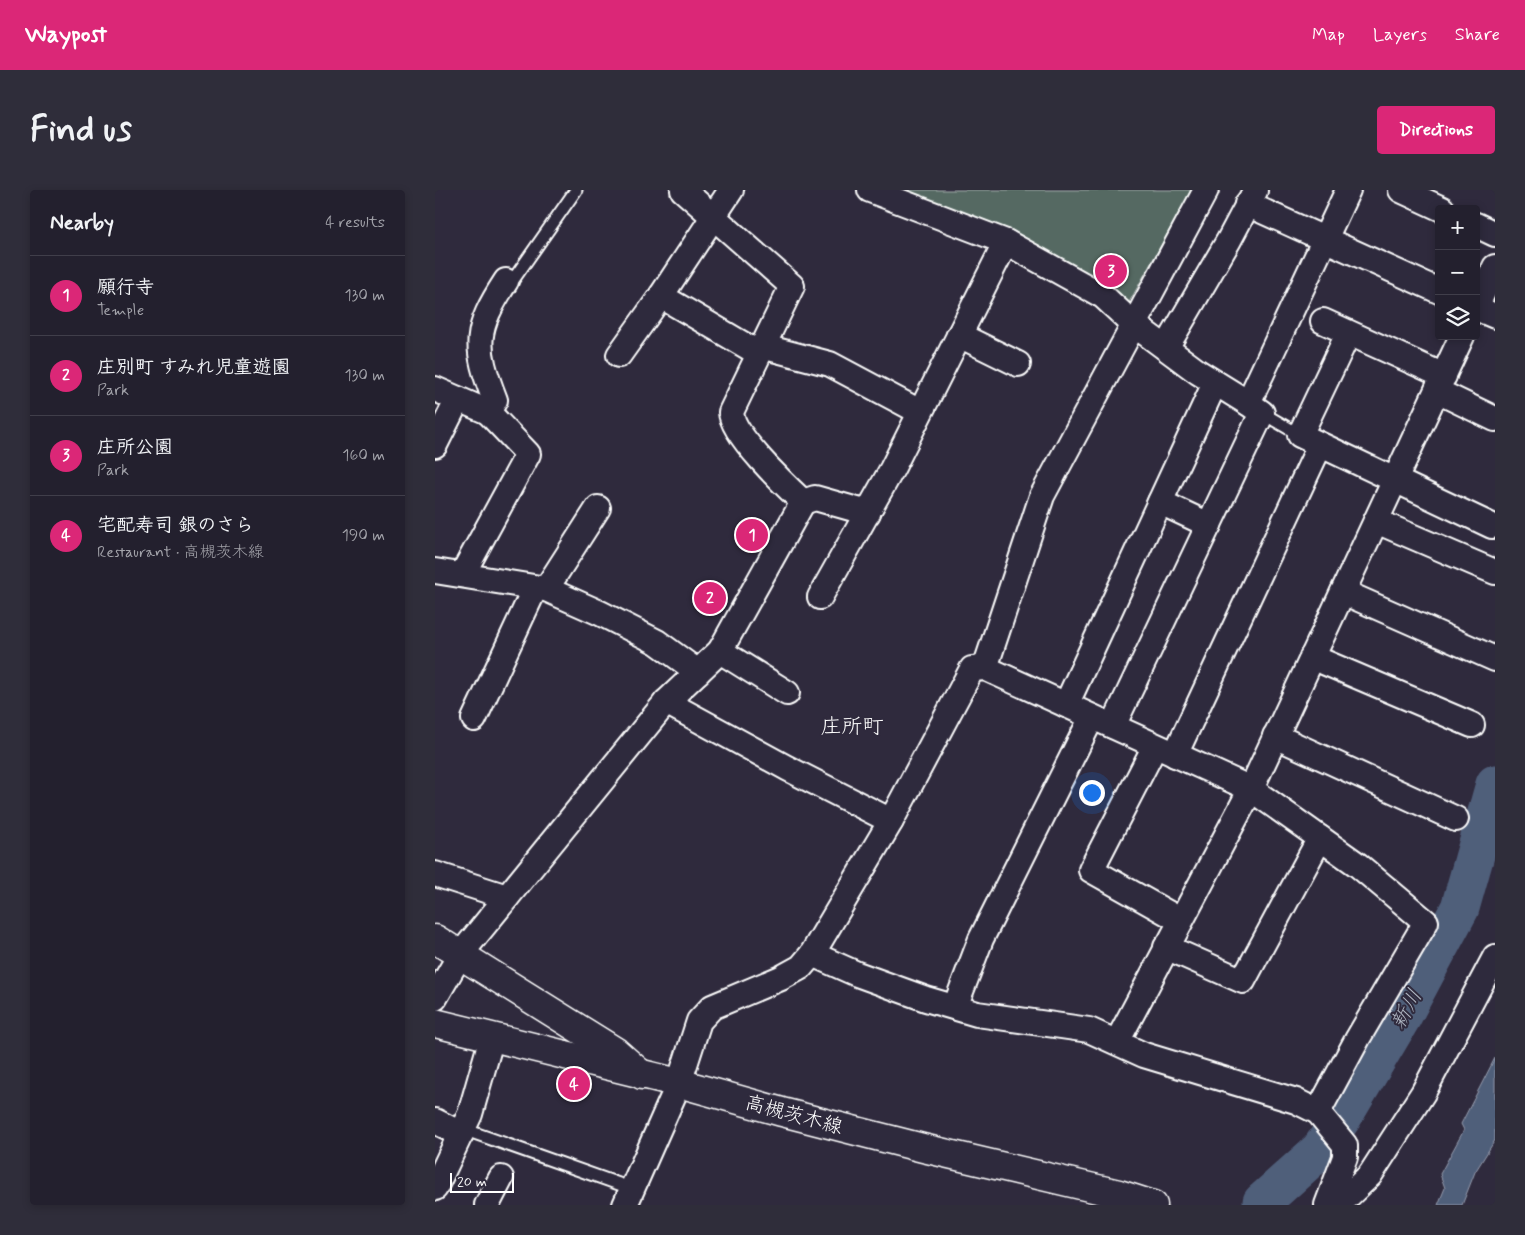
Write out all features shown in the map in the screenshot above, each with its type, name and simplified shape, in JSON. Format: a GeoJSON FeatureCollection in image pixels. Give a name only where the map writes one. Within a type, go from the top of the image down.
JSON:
{"type":"FeatureCollection","features":[{"type":"Feature","properties":{"kind":"main road"},"geometry":{"type":"LineString","coordinates":[[435,939],[616,1052],[642,1075]]}},
{"type":"Feature","properties":{"kind":"main road","name":"高槻茨木線"},"geometry":{"type":"LineString","coordinates":[[435,1023],[679,1083],[782,1112],[1119,1194],[1153,1205]]}},
{"type":"Feature","properties":{"kind":"street"},"geometry":{"type":"LineString","coordinates":[[683,190],[713,219],[792,286],[760,349],[731,412],[731,418],[748,444],[782,483],[803,502]]}},
{"type":"Feature","properties":{"kind":"street"},"geometry":{"type":"LineString","coordinates":[[619,355],[661,296],[731,190]]}},
{"type":"Feature","properties":{"kind":"street"},"geometry":{"type":"LineString","coordinates":[[870,190],[1006,242],[1103,296],[1132,323],[1165,348],[1255,408]]}},
{"type":"Feature","properties":{"kind":"street"},"geometry":{"type":"LineString","coordinates":[[985,668],[1042,496],[1132,323],[1206,190]]}},
{"type":"Feature","properties":{"kind":"street"},"geometry":{"type":"LineString","coordinates":[[1113,726],[1209,525],[1255,408],[1325,240],[1348,190]]}},
{"type":"Feature","properties":{"kind":"street"},"geometry":{"type":"LineString","coordinates":[[1401,190],[1435,206]]}},
{"type":"Feature","properties":{"kind":"street"},"geometry":{"type":"LineString","coordinates":[[1165,348],[1229,240],[1251,197],[1325,240],[1435,290]]}},
{"type":"Feature","properties":{"kind":"street"},"geometry":{"type":"LineString","coordinates":[[1480,227],[1495,234]]}},
{"type":"Feature","properties":{"kind":"street"},"geometry":{"type":"LineString","coordinates":[[821,597],[893,469],[1006,242]]}},
{"type":"Feature","properties":{"kind":"street"},"geometry":{"type":"LineString","coordinates":[[1480,299],[1495,267]]}},
{"type":"Feature","properties":{"kind":"street"},"geometry":{"type":"LineString","coordinates":[[488,412],[495,400],[480,352],[480,333],[489,307],[506,281]]}},
{"type":"Feature","properties":{"kind":"street"},"geometry":{"type":"LineString","coordinates":[[661,296],[760,349],[830,364],[920,412]]}},
{"type":"Feature","properties":{"kind":"street"},"geometry":{"type":"LineString","coordinates":[[1480,310],[1495,316]]}},
{"type":"Feature","properties":{"kind":"street"},"geometry":{"type":"LineString","coordinates":[[1323,321],[1440,384],[1495,419]]}},
{"type":"Feature","properties":{"kind":"street"},"geometry":{"type":"LineString","coordinates":[[1180,920],[1091,870],[1165,750],[1310,440],[1348,334]]}},
{"type":"Feature","properties":{"kind":"street"},"geometry":{"type":"LineString","coordinates":[[959,335],[1018,364]]}},
{"type":"Feature","properties":{"kind":"street"},"geometry":{"type":"LineString","coordinates":[[1117,1042],[1251,789],[1460,340]]}},
{"type":"Feature","properties":{"kind":"street"},"geometry":{"type":"LineString","coordinates":[[1066,705],[1215,383]]}},
{"type":"Feature","properties":{"kind":"street"},"geometry":{"type":"LineString","coordinates":[[435,389],[488,412],[528,454],[462,575]]}},
{"type":"Feature","properties":{"kind":"street"},"geometry":{"type":"LineString","coordinates":[[435,445],[458,399]]}},
{"type":"Feature","properties":{"kind":"street"},"geometry":{"type":"LineString","coordinates":[[1310,440],[1492,526]]}},
{"type":"Feature","properties":{"kind":"street"},"geometry":{"type":"LineString","coordinates":[[435,998],[460,955],[666,702],[720,652],[803,502],[815,498],[868,512]]}},
{"type":"Feature","properties":{"kind":"street"},"geometry":{"type":"LineString","coordinates":[[1160,502],[1209,525]]}},
{"type":"Feature","properties":{"kind":"street"},"geometry":{"type":"LineString","coordinates":[[474,719],[541,588],[598,508]]}},
{"type":"Feature","properties":{"kind":"street"},"geometry":{"type":"LineString","coordinates":[[1376,521],[1495,572]]}},
{"type":"Feature","properties":{"kind":"street"},"geometry":{"type":"LineString","coordinates":[[435,571],[541,588],[600,613],[657,642],[698,672]]}},
{"type":"Feature","properties":{"kind":"street"},"geometry":{"type":"LineString","coordinates":[[1343,592],[1495,658]]}},
{"type":"Feature","properties":{"kind":"street"},"geometry":{"type":"LineString","coordinates":[[720,652],[787,693]]}},
{"type":"Feature","properties":{"kind":"street"},"geometry":{"type":"LineString","coordinates":[[1313,657],[1472,725]]}},
{"type":"Feature","properties":{"kind":"street"},"geometry":{"type":"LineString","coordinates":[[629,1197],[679,1083],[699,1022],[712,1007],[781,978],[801,967],[812,954],[891,821],[972,669],[985,668],[1251,789],[1358,865],[1426,922],[1357,1038],[1318,1112]]}},
{"type":"Feature","properties":{"kind":"street"},"geometry":{"type":"LineString","coordinates":[[666,702],[787,768],[891,821]]}},
{"type":"Feature","properties":{"kind":"street"},"geometry":{"type":"LineString","coordinates":[[955,1007],[981,939],[1092,717]]}},
{"type":"Feature","properties":{"kind":"street"},"geometry":{"type":"LineString","coordinates":[[1275,736],[1456,819]]}},
{"type":"Feature","properties":{"kind":"street"},"geometry":{"type":"LineString","coordinates":[[1166,947],[1243,981],[1320,838]]}},
{"type":"Feature","properties":{"kind":"street"},"geometry":{"type":"LineString","coordinates":[[435,874],[507,897]]}},
{"type":"Feature","properties":{"kind":"street"},"geometry":{"type":"LineString","coordinates":[[812,954],[857,974],[977,1014],[1089,1030],[1144,1055],[1296,1101],[1318,1112],[1345,1145],[1345,1157],[1329,1202]]}},
{"type":"Feature","properties":{"kind":"street"},"geometry":{"type":"LineString","coordinates":[[1329,1202],[1347,1197],[1370,1175],[1423,1093],[1495,957]]}},
{"type":"Feature","properties":{"kind":"street"},"geometry":{"type":"LineString","coordinates":[[435,1188],[470,1114],[492,1037]]}},
{"type":"Feature","properties":{"kind":"street"},"geometry":{"type":"LineString","coordinates":[[435,1121],[462,1132]]}},
{"type":"Feature","properties":{"kind":"street"},"geometry":{"type":"LineString","coordinates":[[487,1205],[501,1178]]}},
{"type":"Feature","properties":{"kind":"lane"},"geometry":{"type":"LineString","coordinates":[[506,281],[511,283],[576,190]]}},
{"type":"Feature","properties":{"kind":"lane"},"geometry":{"type":"LineString","coordinates":[[1255,408],[1310,440]]}},
{"type":"Feature","properties":{"kind":"lane"},"geometry":{"type":"LineString","coordinates":[[462,1132],[629,1197]]}},
{"type":"Feature","properties":{"kind":"green space"},"geometry":{"type":"Polygon","coordinates":[[[897,190],[1192,190],[1128,304],[897,190]]]}},
{"type":"Feature","properties":{"kind":"water"},"geometry":{"type":"Polygon","coordinates":[[[1495,1058],[1495,1140],[1475,1172],[1462,1205],[1438,1205],[1445,1188],[1440,1174],[1464,1130],[1461,1124],[1495,1058]]]}},
{"type":"Feature","properties":{"kind":"waterway","name":"新川"},"geometry":{"type":"LineString","coordinates":[[1262,1202],[1320,1150],[1342,1118],[1402,1017],[1460,908],[1495,784]]}},
{"type":"Feature","properties":{"kind":"place","name":"庄所公園"},"geometry":{"type":"Point","coordinates":[1111,271]}},
{"type":"Feature","properties":{"kind":"place","name":"願行寺"},"geometry":{"type":"Point","coordinates":[752,535]}},
{"type":"Feature","properties":{"kind":"place","name":"庄別町 すみれ児童遊園"},"geometry":{"type":"Point","coordinates":[710,598]}},
{"type":"Feature","properties":{"kind":"place","name":"宅配寿司 銀のさら"},"geometry":{"type":"Point","coordinates":[574,1084]}},
{"type":"Feature","properties":{"kind":"district","name":"庄所町"},"geometry":{"type":"Point","coordinates":[852,726]}}]}
